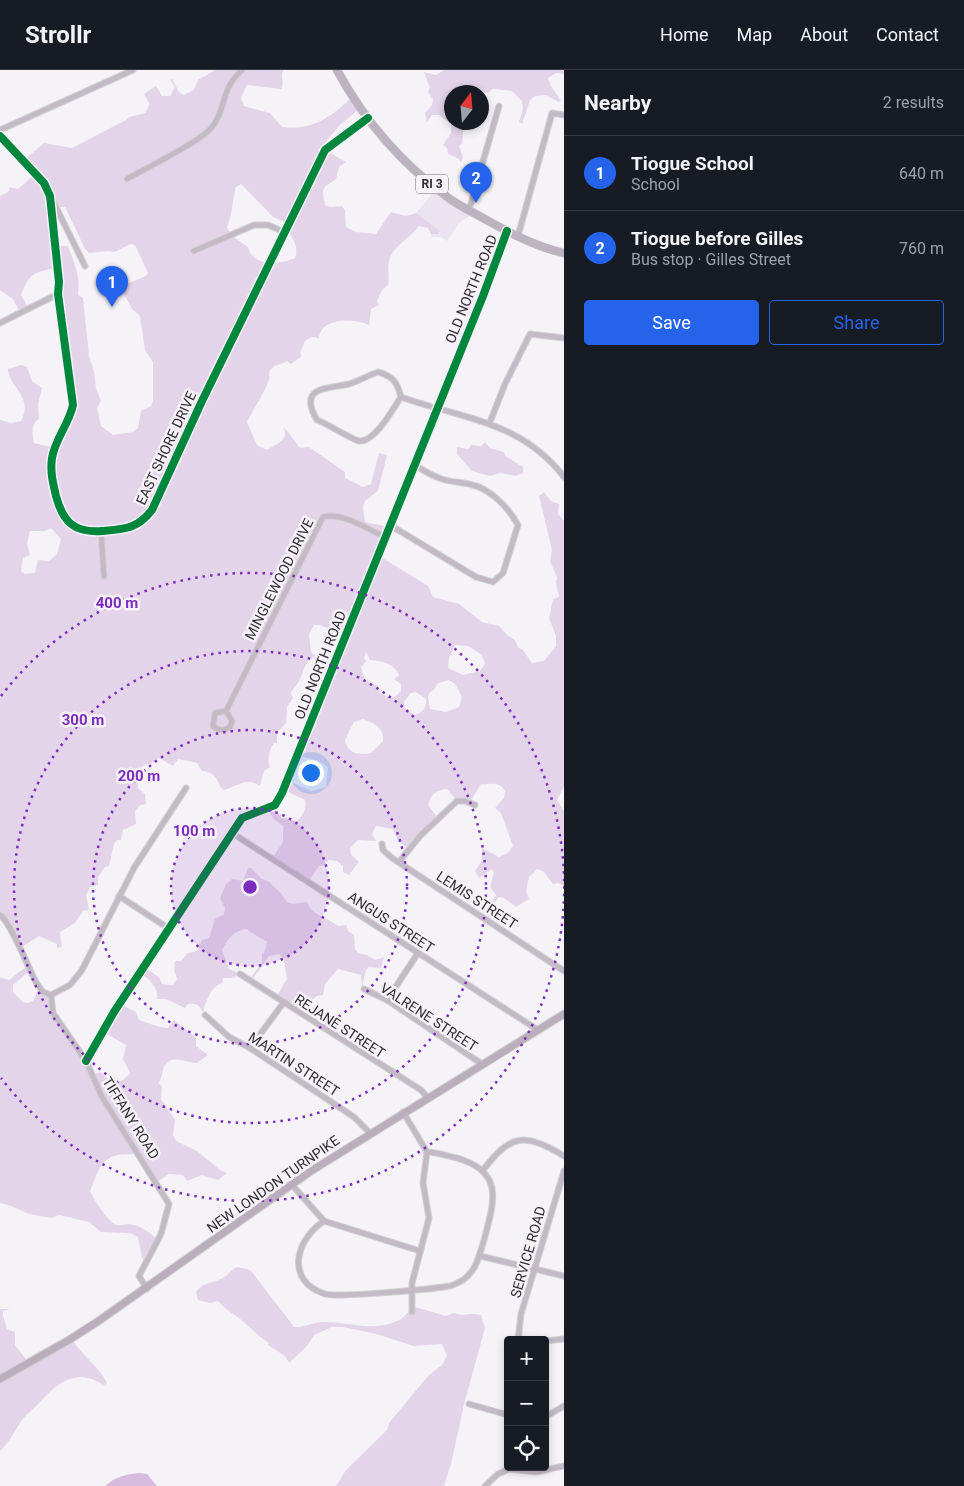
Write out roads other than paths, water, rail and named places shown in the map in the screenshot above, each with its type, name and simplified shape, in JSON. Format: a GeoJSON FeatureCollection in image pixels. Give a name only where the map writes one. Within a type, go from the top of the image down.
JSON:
{"type":"FeatureCollection","features":[{"type":"Feature","properties":{"kind":"main road","name":"RI 3"},"geometry":{"type":"LineString","coordinates":[[337,70],[368,118],[408,165],[451,200],[507,231],[564,253]]}},
{"type":"Feature","properties":{"kind":"main road","name":"NEW LONDON TURNPIKE"},"geometry":{"type":"LineString","coordinates":[[0,1379],[69,1340],[147,1289],[370,1133],[564,1014]]}},
{"type":"Feature","properties":{"kind":"street"},"geometry":{"type":"LineString","coordinates":[[0,130],[133,70]]}},
{"type":"Feature","properties":{"kind":"street"},"geometry":{"type":"LineString","coordinates":[[126,179],[207,132],[218,116],[226,91],[242,70]]}},
{"type":"Feature","properties":{"kind":"street"},"geometry":{"type":"LineString","coordinates":[[469,210],[499,106]]}},
{"type":"Feature","properties":{"kind":"street"},"geometry":{"type":"LineString","coordinates":[[518,236],[552,113],[564,115]]}},
{"type":"Feature","properties":{"kind":"street","name":"EAST SHORE DRIVE"},"geometry":{"type":"LineString","coordinates":[[0,136],[44,183],[50,196],[58,294],[73,405],[70,419],[52,457],[51,477],[63,516],[74,527],[88,532],[129,528],[142,522],[152,510],[325,150],[368,118]]}},
{"type":"Feature","properties":{"kind":"street"},"geometry":{"type":"LineString","coordinates":[[50,196],[85,266]]}},
{"type":"Feature","properties":{"kind":"street"},"geometry":{"type":"LineString","coordinates":[[194,251],[254,225],[268,225],[284,232]]}},
{"type":"Feature","properties":{"kind":"street","name":"OLD NORTH ROAD"},"geometry":{"type":"LineString","coordinates":[[86,1061],[106,1025],[168,928],[242,818],[275,805],[282,793],[483,296],[507,231]]}},
{"type":"Feature","properties":{"kind":"street"},"geometry":{"type":"LineString","coordinates":[[0,323],[58,294]]}},
{"type":"Feature","properties":{"kind":"street"},"geometry":{"type":"LineString","coordinates":[[490,422],[527,338],[534,334],[564,338]]}},
{"type":"Feature","properties":{"kind":"street"},"geometry":{"type":"LineString","coordinates":[[378,372],[389,375],[398,384],[401,396],[375,434],[368,440],[360,441],[317,420],[310,405],[312,397],[318,391],[329,386],[348,384],[378,372]]}},
{"type":"Feature","properties":{"kind":"street"},"geometry":{"type":"LineString","coordinates":[[401,396],[436,409],[490,422],[514,434],[546,455],[564,477]]}},
{"type":"Feature","properties":{"kind":"street"},"geometry":{"type":"LineString","coordinates":[[390,525],[476,577],[492,582],[502,573],[518,525],[508,510],[483,489],[471,484],[443,479],[414,465]]}},
{"type":"Feature","properties":{"kind":"street","name":"MINGLEWOOD DRIVE"},"geometry":{"type":"LineString","coordinates":[[226,711],[323,518],[331,515],[385,537]]}},
{"type":"Feature","properties":{"kind":"street"},"geometry":{"type":"LineString","coordinates":[[101,531],[104,576]]}},
{"type":"Feature","properties":{"kind":"street"},"geometry":{"type":"LineString","coordinates":[[0,915],[11,930],[37,984],[43,992],[52,995],[70,985],[82,970],[134,868],[186,788]]}},
{"type":"Feature","properties":{"kind":"street"},"geometry":{"type":"LineString","coordinates":[[399,862],[420,836],[457,801],[465,801],[475,805]]}},
{"type":"Feature","properties":{"kind":"street","name":"ANGUS STREET"},"geometry":{"type":"LineString","coordinates":[[232,832],[538,1030]]}},
{"type":"Feature","properties":{"kind":"street","name":"LEMIS STREET"},"geometry":{"type":"LineString","coordinates":[[382,844],[383,850],[399,862],[564,971]]}},
{"type":"Feature","properties":{"kind":"street"},"geometry":{"type":"LineString","coordinates":[[119,896],[168,928]]}},
{"type":"Feature","properties":{"kind":"street"},"geometry":{"type":"LineString","coordinates":[[387,1000],[418,953]]}},
{"type":"Feature","properties":{"kind":"street","name":"REJANE STREET"},"geometry":{"type":"LineString","coordinates":[[240,974],[421,1090],[428,1098]]}},
{"type":"Feature","properties":{"kind":"street","name":"VALRENE STREET"},"geometry":{"type":"LineString","coordinates":[[364,989],[387,1000],[482,1064]]}},
{"type":"Feature","properties":{"kind":"street","name":"TIFFANY ROAD"},"geometry":{"type":"LineString","coordinates":[[52,995],[54,1013],[86,1061],[102,1097],[169,1204],[161,1234],[139,1276],[147,1289]]}},
{"type":"Feature","properties":{"kind":"street"},"geometry":{"type":"LineString","coordinates":[[250,1048],[284,1002]]}},
{"type":"Feature","properties":{"kind":"street","name":"MARTIN STREET"},"geometry":{"type":"LineString","coordinates":[[205,1015],[229,1037],[250,1048],[354,1117],[370,1133]]}},
{"type":"Feature","properties":{"kind":"street"},"geometry":{"type":"LineString","coordinates":[[403,1112],[427,1152],[422,1183],[429,1218],[412,1290],[412,1312]]}},
{"type":"Feature","properties":{"kind":"street"},"geometry":{"type":"LineString","coordinates":[[483,1170],[506,1144],[516,1140],[537,1142],[564,1156]]}},
{"type":"Feature","properties":{"kind":"street"},"geometry":{"type":"LineString","coordinates":[[324,1221],[315,1226],[305,1240],[297,1258],[299,1271],[318,1291],[330,1295],[412,1290],[452,1285],[462,1281],[473,1270],[480,1256],[494,1199],[491,1184],[483,1170],[460,1159],[427,1152]]}},
{"type":"Feature","properties":{"kind":"street","name":"SERVICE ROAD"},"geometry":{"type":"LineString","coordinates":[[518,1336],[521,1314],[564,1171]]}},
{"type":"Feature","properties":{"kind":"street"},"geometry":{"type":"LineString","coordinates":[[292,1186],[324,1221],[420,1251]]}},
{"type":"Feature","properties":{"kind":"street"},"geometry":{"type":"LineString","coordinates":[[480,1256],[564,1276]]}},
{"type":"Feature","properties":{"kind":"street"},"geometry":{"type":"LineString","coordinates":[[549,1341],[564,1339]]}},
{"type":"Feature","properties":{"kind":"street"},"geometry":{"type":"LineString","coordinates":[[469,1404],[504,1414]]}},
{"type":"Feature","properties":{"kind":"street"},"geometry":{"type":"LineString","coordinates":[[549,1415],[564,1406]]}},
{"type":"Feature","properties":{"kind":"street"},"geometry":{"type":"LineString","coordinates":[[549,1469],[564,1466]]}},
{"type":"Feature","properties":{"kind":"street"},"geometry":{"type":"LineString","coordinates":[[485,1486],[504,1470]]}},
{"type":"Feature","properties":{"kind":"place","name":"Tiogue before Gilles"},"geometry":{"type":"Point","coordinates":[476,203]}},
{"type":"Feature","properties":{"kind":"place","name":"Tiogue School"},"geometry":{"type":"Point","coordinates":[112,307]}}]}
